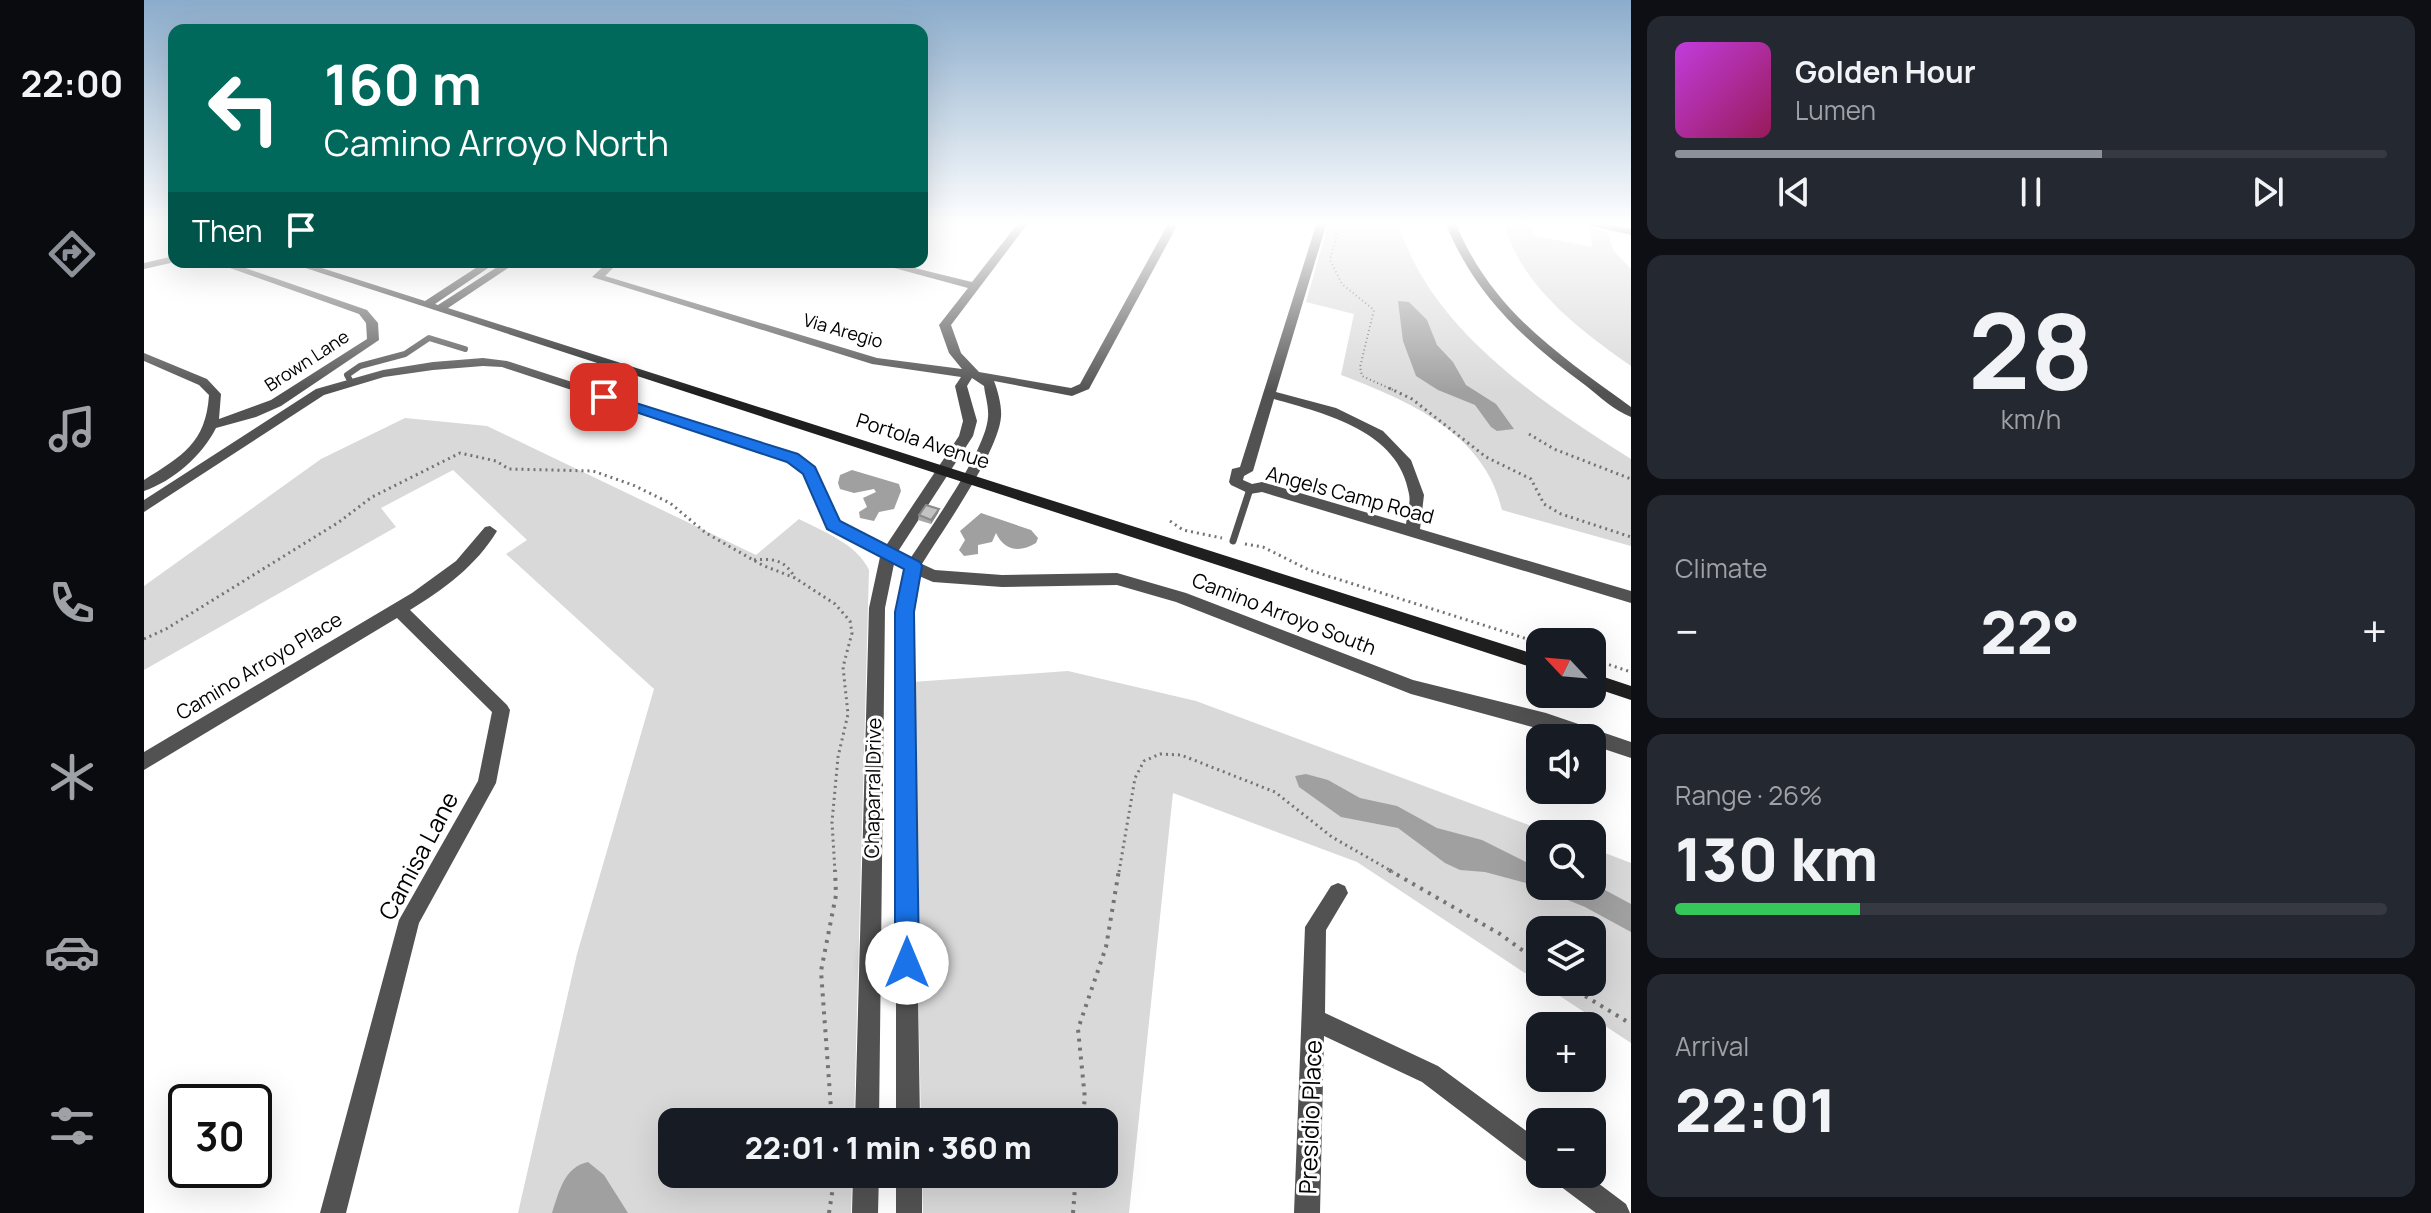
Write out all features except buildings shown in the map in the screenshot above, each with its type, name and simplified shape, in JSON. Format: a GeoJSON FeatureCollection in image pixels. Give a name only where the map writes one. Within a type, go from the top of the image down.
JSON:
{"type":"FeatureCollection","features":[{"type":"Feature","properties":{"kind":"main road","name":"Portola Avenue"},"geometry":{"type":"LineString","coordinates":[[344,279],[1526,658]]}},
{"type":"Feature","properties":{"kind":"main road"},"geometry":{"type":"LineString","coordinates":[[426,305],[467,279]]}},
{"type":"Feature","properties":{"kind":"main road"},"geometry":{"type":"LineString","coordinates":[[440,309],[487,279]]}},
{"type":"Feature","properties":{"kind":"main road"},"geometry":{"type":"LineString","coordinates":[[1606,685],[1631,693]]}},
{"type":"Feature","properties":{"kind":"street","name":"Brown Lane"},"geometry":{"type":"LineString","coordinates":[[213,425],[276,403],[373,340],[372,323],[363,312],[266,279]]}},
{"type":"Feature","properties":{"kind":"street","name":"Via Aregio"},"geometry":{"type":"LineString","coordinates":[[602,279],[876,361],[969,373],[1072,392],[1085,386],[1143,279]]}},
{"type":"Feature","properties":{"kind":"street"},"geometry":{"type":"LineString","coordinates":[[944,279],[974,286]]}},
{"type":"Feature","properties":{"kind":"street"},"geometry":{"type":"LineString","coordinates":[[969,373],[956,356],[945,325],[980,279]]}},
{"type":"Feature","properties":{"kind":"street","name":"Angels Camp Road"},"geometry":{"type":"LineString","coordinates":[[1305,279],[1246,471],[1237,472],[1236,482],[1250,489],[1262,487],[1631,597]]}},
{"type":"Feature","properties":{"kind":"street"},"geometry":{"type":"LineString","coordinates":[[1479,279],[1514,320],[1544,348],[1631,413]]}},
{"type":"Feature","properties":{"kind":"street"},"geometry":{"type":"LineString","coordinates":[[144,357],[203,382],[215,394],[213,425],[204,442],[144,486]]}},
{"type":"Feature","properties":{"kind":"street","name":"Camino Arroyo South"},"geometry":{"type":"LineString","coordinates":[[144,507],[320,392],[351,382],[421,368],[483,362],[522,370],[792,458],[809,471],[833,525],[933,576],[955,579],[1117,579],[1180,597],[1411,687],[1546,721],[1631,750]]}},
{"type":"Feature","properties":{"kind":"street","name":"Chaparral Drive"},"geometry":{"type":"LineString","coordinates":[[867,1108],[877,608],[888,555],[958,452],[970,421],[961,386],[969,373],[990,384],[995,416],[991,432],[968,479],[913,566],[904,612],[908,1108]]}},
{"type":"Feature","properties":{"kind":"street"},"geometry":{"type":"LineString","coordinates":[[1269,394],[1331,411],[1378,434],[1404,460],[1417,495],[1412,532]]}},
{"type":"Feature","properties":{"kind":"street","name":"Camino Arroyo Place"},"geometry":{"type":"LineString","coordinates":[[144,762],[398,609],[467,561],[490,531]]}},
{"type":"Feature","properties":{"kind":"street","name":"Camisa Lane"},"geometry":{"type":"LineString","coordinates":[[333,1213],[409,920],[487,783],[501,710],[398,609]]}},
{"type":"Feature","properties":{"kind":"street","name":"Presidio Place"},"geometry":{"type":"LineString","coordinates":[[1307,1213],[1316,927],[1338,893]]}},
{"type":"Feature","properties":{"kind":"street","name":"Presidio Place"},"geometry":{"type":"LineString","coordinates":[[1315,1020],[1430,1074],[1526,1146]]}},
{"type":"Feature","properties":{"kind":"street"},"geometry":{"type":"LineString","coordinates":[[865,1213],[866,1188]]}},
{"type":"Feature","properties":{"kind":"street"},"geometry":{"type":"LineString","coordinates":[[909,1188],[909,1213]]}},
{"type":"Feature","properties":{"kind":"street"},"geometry":{"type":"LineString","coordinates":[[1584,1188],[1617,1213]]}},
{"type":"Feature","properties":{"kind":"lane"},"geometry":{"type":"LineString","coordinates":[[351,382],[347,375],[354,368],[405,354],[429,338],[465,349]]}},
{"type":"Feature","properties":{"kind":"lane"},"geometry":{"type":"LineString","coordinates":[[1233,541],[1250,489]]}},
{"type":"Feature","properties":{"kind":"path"},"geometry":{"type":"LineString","coordinates":[[1339,279],[1374,310],[1360,367],[1362,376],[1412,399],[1486,457],[1531,479],[1544,504],[1561,514],[1631,537]]}},
{"type":"Feature","properties":{"kind":"path"},"geometry":{"type":"LineString","coordinates":[[1529,434],[1554,449],[1631,479]]}},
{"type":"Feature","properties":{"kind":"path"},"geometry":{"type":"LineString","coordinates":[[144,639],[166,629],[339,522],[372,497],[460,453],[496,461],[509,469],[593,471],[633,485],[670,503],[706,533],[754,560],[795,578],[835,604],[850,621],[852,633],[843,667],[848,714],[838,757],[832,822],[836,895],[821,971],[831,1108]]}},
{"type":"Feature","properties":{"kind":"path"},"geometry":{"type":"LineString","coordinates":[[1170,521],[1183,530],[1263,547],[1309,570],[1526,639]]}},
{"type":"Feature","properties":{"kind":"path"},"geometry":{"type":"LineString","coordinates":[[754,560],[778,558],[787,562],[795,578]]}},
{"type":"Feature","properties":{"kind":"path"},"geometry":{"type":"LineString","coordinates":[[1606,664],[1631,672]]}},
{"type":"Feature","properties":{"kind":"path"},"geometry":{"type":"LineString","coordinates":[[1083,1108],[1078,1029],[1106,947],[1135,778],[1144,761],[1160,754],[1181,755],[1211,764],[1275,792],[1332,837],[1467,918],[1500,934],[1526,953]]}},
{"type":"Feature","properties":{"kind":"path"},"geometry":{"type":"LineString","coordinates":[[1585,996],[1631,1024]]}},
{"type":"Feature","properties":{"kind":"path"},"geometry":{"type":"LineString","coordinates":[[829,1213],[833,1188]]}},
{"type":"Feature","properties":{"kind":"path"},"geometry":{"type":"LineString","coordinates":[[1073,1213],[1075,1188]]}},
{"type":"Feature","properties":{"kind":"shaded area"},"geometry":{"type":"Polygon","coordinates":[[[1313,279],[1424,279],[1462,329],[1492,359],[1561,413],[1631,459],[1631,546],[1502,510],[1493,483],[1479,460],[1461,440],[1416,408],[1341,375],[1354,314],[1306,302],[1313,279]]]}},
{"type":"Feature","properties":{"kind":"shaded area"},"geometry":{"type":"Polygon","coordinates":[[[1532,279],[1631,279],[1631,366],[1573,322],[1532,279]]]}},
{"type":"Feature","properties":{"kind":"shaded area"},"geometry":{"type":"Polygon","coordinates":[[[1398,301],[1409,302],[1427,320],[1437,345],[1453,362],[1466,385],[1496,404],[1514,429],[1497,431],[1475,405],[1438,390],[1416,376],[1403,341],[1398,301]]]}},
{"type":"Feature","properties":{"kind":"shaded area"},"geometry":{"type":"Polygon","coordinates":[[[405,418],[487,426],[756,555],[799,519],[848,546],[864,561],[869,570],[854,1108],[658,1108],[658,1188],[852,1188],[851,1213],[518,1213],[577,954],[654,689],[506,554],[527,540],[453,470],[381,508],[396,527],[144,670],[144,586],[321,459],[405,418]]]}},
{"type":"Feature","properties":{"kind":"shaded area"},"geometry":{"type":"Polygon","coordinates":[[[852,470],[899,484],[901,491],[894,509],[879,512],[874,521],[860,518],[859,512],[867,507],[863,498],[876,492],[874,489],[854,493],[840,489],[840,475],[852,470]]]}},
{"type":"Feature","properties":{"kind":"shaded area"},"geometry":{"type":"Polygon","coordinates":[[[981,513],[1031,530],[1038,538],[1036,543],[1018,549],[1008,547],[996,533],[992,542],[978,545],[978,554],[964,556],[959,550],[965,540],[960,531],[981,513]]]}},
{"type":"Feature","properties":{"kind":"shaded area"},"geometry":{"type":"Polygon","coordinates":[[[1068,671],[1196,701],[1526,824],[1526,900],[1606,900],[1606,853],[1631,863],[1631,1043],[1606,1026],[1606,1012],[1584,1012],[1560,996],[1606,996],[1606,916],[1526,916],[1526,974],[1357,862],[1173,793],[1129,1213],[923,1213],[922,1188],[1118,1188],[1118,1108],[921,1108],[912,682],[1068,671]]]}},
{"type":"Feature","properties":{"kind":"shaded area"},"geometry":{"type":"Polygon","coordinates":[[[1306,774],[1328,780],[1360,798],[1397,806],[1437,828],[1482,840],[1526,862],[1526,883],[1485,872],[1460,870],[1445,863],[1398,828],[1341,817],[1299,787],[1295,776],[1306,774]]]}},
{"type":"Feature","properties":{"kind":"shaded area"},"geometry":{"type":"Polygon","coordinates":[[[1606,891],[1631,904],[1631,932],[1606,916],[1568,900],[1606,900],[1606,891]]]}},
{"type":"Feature","properties":{"kind":"shaded area"},"geometry":{"type":"Polygon","coordinates":[[[588,1162],[604,1175],[628,1213],[552,1213],[568,1175],[588,1162]]]}},
{"type":"Feature","properties":{"kind":"route"},"geometry":{"type":"LineString","coordinates":[[604,397],[792,458],[809,471],[833,525],[913,566],[904,612],[907,963]]}}]}
